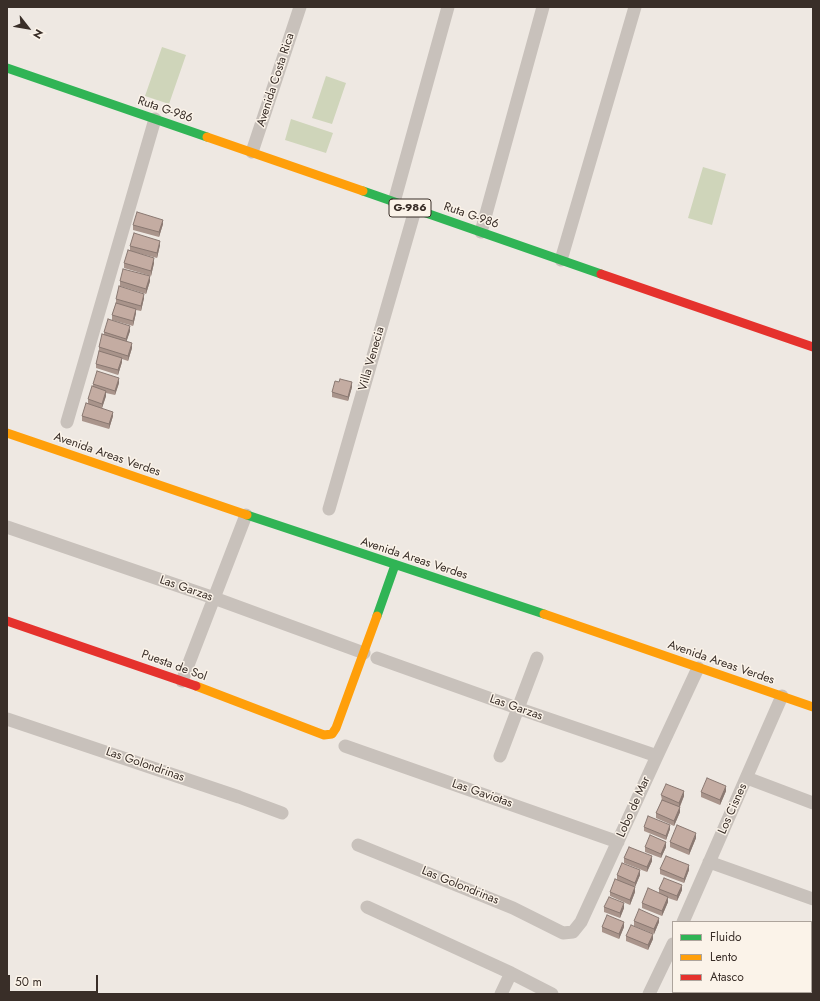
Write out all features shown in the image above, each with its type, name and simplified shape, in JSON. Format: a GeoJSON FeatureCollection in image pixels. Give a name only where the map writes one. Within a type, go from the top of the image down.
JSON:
{"type":"FeatureCollection","features":[{"type":"Feature","properties":{"kind":"street","name":"Avenida Costa Rica"},"geometry":{"type":"LineString","coordinates":[[252,152],[300,7]]}},
{"type":"Feature","properties":{"kind":"street"},"geometry":{"type":"LineString","coordinates":[[394,202],[448,7]]}},
{"type":"Feature","properties":{"kind":"street"},"geometry":{"type":"LineString","coordinates":[[481,232],[543,7]]}},
{"type":"Feature","properties":{"kind":"street"},"geometry":{"type":"LineString","coordinates":[[561,260],[635,7]]}},
{"type":"Feature","properties":{"kind":"street","name":"Ruta G-986"},"geometry":{"type":"LineString","coordinates":[[7,68],[813,348]]}},
{"type":"Feature","properties":{"kind":"street"},"geometry":{"type":"LineString","coordinates":[[67,422],[154,119]]}},
{"type":"Feature","properties":{"kind":"street","name":"Villa Venecia"},"geometry":{"type":"LineString","coordinates":[[329,509],[415,210]]}},
{"type":"Feature","properties":{"kind":"street","name":"Avenida Areas Verdes"},"geometry":{"type":"LineString","coordinates":[[8,436],[561,620],[813,707]]}},
{"type":"Feature","properties":{"kind":"street"},"geometry":{"type":"LineString","coordinates":[[182,681],[246,515]]}},
{"type":"Feature","properties":{"kind":"street","name":"Las Garzas"},"geometry":{"type":"LineString","coordinates":[[7,527],[214,598],[364,653]]}},
{"type":"Feature","properties":{"kind":"street"},"geometry":{"type":"LineString","coordinates":[[364,653],[395,565]]}},
{"type":"Feature","properties":{"kind":"street","name":"Puesta de Sol"},"geometry":{"type":"LineString","coordinates":[[7,621],[182,681],[324,735],[332,734],[336,728],[364,653]]}},
{"type":"Feature","properties":{"kind":"street","name":"Las Garzas"},"geometry":{"type":"LineString","coordinates":[[377,658],[656,756]]}},
{"type":"Feature","properties":{"kind":"street"},"geometry":{"type":"LineString","coordinates":[[500,756],[537,658]]}},
{"type":"Feature","properties":{"kind":"street","name":"Lobo de Mar"},"geometry":{"type":"LineString","coordinates":[[560,932],[570,934],[579,926],[656,756],[698,668]]}},
{"type":"Feature","properties":{"kind":"street","name":"Los Cisnes"},"geometry":{"type":"LineString","coordinates":[[683,921],[782,696]]}},
{"type":"Feature","properties":{"kind":"street","name":"Las Golondrinas"},"geometry":{"type":"LineString","coordinates":[[7,719],[239,797],[282,813]]}},
{"type":"Feature","properties":{"kind":"street","name":"Las Gaviotas"},"geometry":{"type":"LineString","coordinates":[[345,746],[618,842]]}},
{"type":"Feature","properties":{"kind":"street"},"geometry":{"type":"LineString","coordinates":[[747,778],[813,803]]}},
{"type":"Feature","properties":{"kind":"street","name":"Las Golondrinas"},"geometry":{"type":"LineString","coordinates":[[358,845],[513,908],[560,932]]}},
{"type":"Feature","properties":{"kind":"street"},"geometry":{"type":"LineString","coordinates":[[709,862],[813,899]]}},
{"type":"Feature","properties":{"kind":"street"},"geometry":{"type":"LineString","coordinates":[[367,907],[511,973],[552,994]]}},
{"type":"Feature","properties":{"kind":"street"},"geometry":{"type":"LineString","coordinates":[[649,994],[672,948]]}},
{"type":"Feature","properties":{"kind":"street"},"geometry":{"type":"LineString","coordinates":[[501,994],[511,973]]}},
{"type":"Feature","properties":{"kind":"green space"},"geometry":{"type":"Polygon","coordinates":[[[162,47],[186,55],[169,104],[145,96],[162,47]]]}},
{"type":"Feature","properties":{"kind":"green space"},"geometry":{"type":"Polygon","coordinates":[[[326,76],[346,83],[332,124],[312,118],[326,76]]]}},
{"type":"Feature","properties":{"kind":"green space"},"geometry":{"type":"Polygon","coordinates":[[[291,119],[333,133],[326,153],[285,140],[291,119]]]}},
{"type":"Feature","properties":{"kind":"green space"},"geometry":{"type":"Polygon","coordinates":[[[703,167],[726,174],[712,225],[688,218],[703,167]]]}},
{"type":"Feature","properties":{"kind":"building"},"geometry":{"type":"Polygon","coordinates":[[[137,212],[163,220],[159,232],[133,225],[137,212]]]}},
{"type":"Feature","properties":{"kind":"building"},"geometry":{"type":"Polygon","coordinates":[[[134,233],[160,241],[157,253],[130,246],[134,233]]]}},
{"type":"Feature","properties":{"kind":"building"},"geometry":{"type":"Polygon","coordinates":[[[128,250],[154,258],[151,271],[124,263],[128,250]]]}},
{"type":"Feature","properties":{"kind":"building"},"geometry":{"type":"Polygon","coordinates":[[[123,269],[150,276],[146,289],[120,281],[123,269]]]}},
{"type":"Feature","properties":{"kind":"building"},"geometry":{"type":"Polygon","coordinates":[[[119,286],[144,294],[141,306],[116,299],[119,286]]]}},
{"type":"Feature","properties":{"kind":"building"},"geometry":{"type":"Polygon","coordinates":[[[116,303],[136,309],[133,321],[112,315],[116,303]]]}},
{"type":"Feature","properties":{"kind":"building"},"geometry":{"type":"Polygon","coordinates":[[[108,319],[130,326],[126,339],[104,332],[108,319]]]}},
{"type":"Feature","properties":{"kind":"building"},"geometry":{"type":"Polygon","coordinates":[[[102,334],[132,343],[128,356],[99,347],[102,334]]]}},
{"type":"Feature","properties":{"kind":"building"},"geometry":{"type":"Polygon","coordinates":[[[99,351],[122,358],[118,370],[96,364],[99,351]]]}},
{"type":"Feature","properties":{"kind":"building"},"geometry":{"type":"Polygon","coordinates":[[[97,371],[119,378],[115,391],[93,384],[97,371]]]}},
{"type":"Feature","properties":{"kind":"building"},"geometry":{"type":"Polygon","coordinates":[[[340,379],[352,382],[348,397],[332,392],[335,381],[339,382],[340,379]]]}},
{"type":"Feature","properties":{"kind":"building"},"geometry":{"type":"Polygon","coordinates":[[[92,386],[106,391],[102,404],[88,399],[92,386]]]}},
{"type":"Feature","properties":{"kind":"building"},"geometry":{"type":"Polygon","coordinates":[[[86,403],[113,412],[109,424],[82,416],[86,403]]]}},
{"type":"Feature","properties":{"kind":"building"},"geometry":{"type":"Polygon","coordinates":[[[707,778],[726,786],[720,800],[701,792],[707,778]]]}},
{"type":"Feature","properties":{"kind":"building"},"geometry":{"type":"Polygon","coordinates":[[[666,784],[684,791],[679,803],[661,795],[666,784]]]}},
{"type":"Feature","properties":{"kind":"building"},"geometry":{"type":"Polygon","coordinates":[[[662,800],[680,807],[674,821],[656,813],[662,800]]]}},
{"type":"Feature","properties":{"kind":"building"},"geometry":{"type":"Polygon","coordinates":[[[648,816],[670,825],[666,836],[644,827],[648,816]]]}},
{"type":"Feature","properties":{"kind":"building"},"geometry":{"type":"Polygon","coordinates":[[[677,825],[696,833],[689,850],[670,842],[677,825]]]}},
{"type":"Feature","properties":{"kind":"building"},"geometry":{"type":"Polygon","coordinates":[[[650,835],[666,842],[661,854],[645,847],[650,835]]]}},
{"type":"Feature","properties":{"kind":"building"},"geometry":{"type":"Polygon","coordinates":[[[629,847],[652,856],[647,867],[624,858],[629,847]]]}},
{"type":"Feature","properties":{"kind":"building"},"geometry":{"type":"Polygon","coordinates":[[[666,856],[689,865],[684,879],[660,869],[666,856]]]}},
{"type":"Feature","properties":{"kind":"building"},"geometry":{"type":"Polygon","coordinates":[[[622,863],[640,870],[635,883],[617,875],[622,863]]]}},
{"type":"Feature","properties":{"kind":"building"},"geometry":{"type":"Polygon","coordinates":[[[664,878],[682,885],[677,896],[659,889],[664,878]]]}},
{"type":"Feature","properties":{"kind":"building"},"geometry":{"type":"Polygon","coordinates":[[[615,879],[635,887],[630,900],[610,892],[615,879]]]}},
{"type":"Feature","properties":{"kind":"building"},"geometry":{"type":"Polygon","coordinates":[[[648,888],[668,897],[662,911],[642,903],[648,888]]]}},
{"type":"Feature","properties":{"kind":"building"},"geometry":{"type":"Polygon","coordinates":[[[609,897],[624,903],[620,913],[604,907],[609,897]]]}},
{"type":"Feature","properties":{"kind":"building"},"geometry":{"type":"Polygon","coordinates":[[[639,909],[659,918],[654,929],[634,921],[639,909]]]}},
{"type":"Feature","properties":{"kind":"building"},"geometry":{"type":"Polygon","coordinates":[[[607,915],[624,922],[619,934],[602,927],[607,915]]]}},
{"type":"Feature","properties":{"kind":"building"},"geometry":{"type":"Polygon","coordinates":[[[631,925],[653,934],[648,945],[626,936],[631,925]]]}},
{"type":"Feature","properties":{"kind":"traffic: fast"},"geometry":{"type":"LineString","coordinates":[[7,68],[207,137]]}},
{"type":"Feature","properties":{"kind":"traffic: fast"},"geometry":{"type":"LineString","coordinates":[[363,191],[601,274]]}},
{"type":"Feature","properties":{"kind":"traffic: fast"},"geometry":{"type":"LineString","coordinates":[[247,515],[544,614]]}},
{"type":"Feature","properties":{"kind":"traffic: fast"},"geometry":{"type":"LineString","coordinates":[[377,616],[395,565]]}},
{"type":"Feature","properties":{"kind":"traffic: slow"},"geometry":{"type":"LineString","coordinates":[[207,137],[363,191]]}},
{"type":"Feature","properties":{"kind":"traffic: slow"},"geometry":{"type":"LineString","coordinates":[[7,433],[247,515]]}},
{"type":"Feature","properties":{"kind":"traffic: slow"},"geometry":{"type":"LineString","coordinates":[[544,614],[813,707]]}},
{"type":"Feature","properties":{"kind":"traffic: slow"},"geometry":{"type":"LineString","coordinates":[[196,686],[324,735],[332,734],[336,728],[377,616]]}},
{"type":"Feature","properties":{"kind":"traffic: jam"},"geometry":{"type":"LineString","coordinates":[[601,274],[813,347]]}},
{"type":"Feature","properties":{"kind":"traffic: jam"},"geometry":{"type":"LineString","coordinates":[[7,621],[196,686]]}}]}
